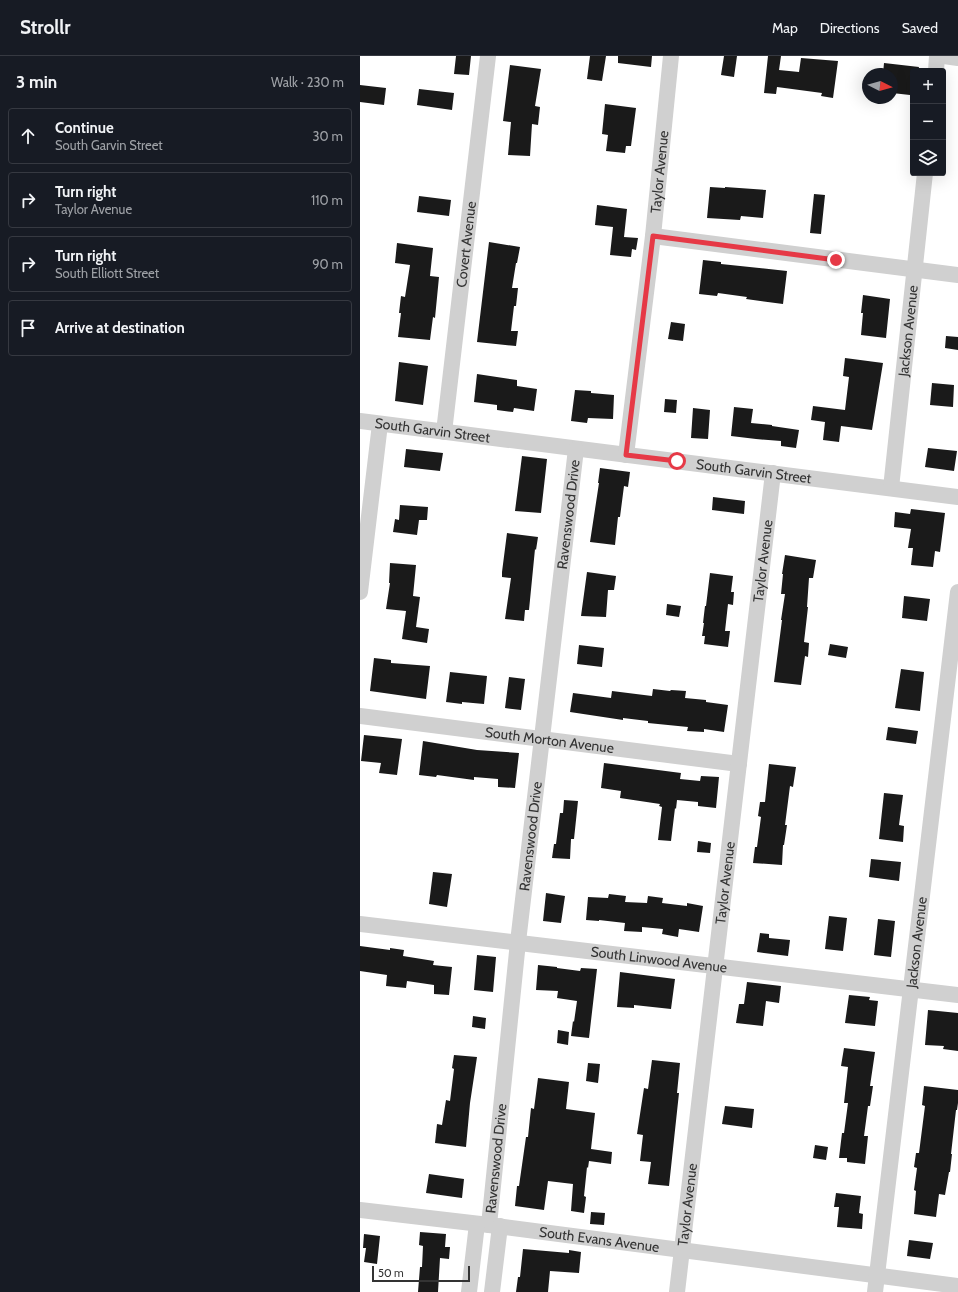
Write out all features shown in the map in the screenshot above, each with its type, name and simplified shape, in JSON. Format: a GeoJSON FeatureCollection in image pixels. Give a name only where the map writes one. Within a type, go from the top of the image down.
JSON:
{"type":"FeatureCollection","features":[{"type":"Feature","properties":{"kind":"street","name":"Covert Avenue"},"geometry":{"type":"LineString","coordinates":[[444,432],[488,56]]}},
{"type":"Feature","properties":{"kind":"street","name":"Taylor Avenue"},"geometry":{"type":"LineString","coordinates":[[626,455],[653,236],[671,56]]}},
{"type":"Feature","properties":{"kind":"street"},"geometry":{"type":"LineString","coordinates":[[936,68],[938,56]]}},
{"type":"Feature","properties":{"kind":"street"},"geometry":{"type":"LineString","coordinates":[[944,56],[958,58]]}},
{"type":"Feature","properties":{"kind":"street","name":"Jackson Avenue"},"geometry":{"type":"LineString","coordinates":[[891,488],[925,176]]}},
{"type":"Feature","properties":{"kind":"street"},"geometry":{"type":"LineString","coordinates":[[653,236],[958,275]]}},
{"type":"Feature","properties":{"kind":"street","name":"South Garvin Street"},"geometry":{"type":"LineString","coordinates":[[360,421],[958,497]]}},
{"type":"Feature","properties":{"kind":"street"},"geometry":{"type":"LineString","coordinates":[[360,592],[380,424]]}},
{"type":"Feature","properties":{"kind":"street","name":"Ravenswood Drive"},"geometry":{"type":"LineString","coordinates":[[492,1292],[489,1225],[518,942],[576,449]]}},
{"type":"Feature","properties":{"kind":"street","name":"Taylor Avenue"},"geometry":{"type":"LineString","coordinates":[[677,1292],[773,473]]}},
{"type":"Feature","properties":{"kind":"street","name":"Jackson Avenue"},"geometry":{"type":"LineString","coordinates":[[875,1292],[958,592]]}},
{"type":"Feature","properties":{"kind":"street","name":"South Morton Avenue"},"geometry":{"type":"LineString","coordinates":[[360,716],[739,764]]}},
{"type":"Feature","properties":{"kind":"street","name":"South Linwood Avenue"},"geometry":{"type":"LineString","coordinates":[[360,924],[958,995]]}},
{"type":"Feature","properties":{"kind":"street","name":"South Evans Avenue"},"geometry":{"type":"LineString","coordinates":[[360,1210],[489,1225],[958,1286]]}},
{"type":"Feature","properties":{"kind":"street","name":"Ravenswood Drive"},"geometry":{"type":"LineString","coordinates":[[469,1292],[489,1225]]}},
{"type":"Feature","properties":{"kind":"building"},"geometry":{"type":"Polygon","coordinates":[[[456,56],[471,56],[469,75],[454,74],[456,56]]]}},
{"type":"Feature","properties":{"kind":"building"},"geometry":{"type":"Polygon","coordinates":[[[590,56],[606,56],[602,81],[587,79],[590,56]]]}},
{"type":"Feature","properties":{"kind":"building"},"geometry":{"type":"Polygon","coordinates":[[[618,56],[652,56],[651,67],[618,63],[618,56]]]}},
{"type":"Feature","properties":{"kind":"building"},"geometry":{"type":"Polygon","coordinates":[[[724,56],[737,56],[734,77],[721,75],[724,56]]]}},
{"type":"Feature","properties":{"kind":"building"},"geometry":{"type":"Polygon","coordinates":[[[768,56],[781,56],[779,70],[799,72],[801,58],[838,61],[833,98],[821,96],[822,93],[777,87],[776,94],[764,93],[768,56]]]}},
{"type":"Feature","properties":{"kind":"building"},"geometry":{"type":"Polygon","coordinates":[[[884,63],[919,67],[910,68],[910,95],[898,94],[898,68],[884,68],[884,63]]]}},
{"type":"Feature","properties":{"kind":"building"},"geometry":{"type":"Polygon","coordinates":[[[510,65],[541,69],[535,106],[540,107],[538,125],[532,124],[530,156],[508,155],[511,122],[503,121],[510,65]]]}},
{"type":"Feature","properties":{"kind":"building"},"geometry":{"type":"Polygon","coordinates":[[[360,85],[386,88],[384,105],[360,102],[360,85]]]}},
{"type":"Feature","properties":{"kind":"building"},"geometry":{"type":"Polygon","coordinates":[[[419,89],[454,93],[452,110],[417,105],[419,89]]]}},
{"type":"Feature","properties":{"kind":"building"},"geometry":{"type":"Polygon","coordinates":[[[605,104],[636,108],[631,146],[626,146],[625,153],[606,151],[608,135],[602,134],[605,104]]]}},
{"type":"Feature","properties":{"kind":"building"},"geometry":{"type":"Polygon","coordinates":[[[710,187],[766,190],[763,218],[741,216],[740,220],[707,218],[710,187]]]}},
{"type":"Feature","properties":{"kind":"building"},"geometry":{"type":"Polygon","coordinates":[[[814,194],[825,195],[821,234],[810,233],[814,194]]]}},
{"type":"Feature","properties":{"kind":"building"},"geometry":{"type":"Polygon","coordinates":[[[419,196],[451,200],[449,216],[417,212],[419,196]]]}},
{"type":"Feature","properties":{"kind":"building"},"geometry":{"type":"Polygon","coordinates":[[[597,205],[627,209],[624,237],[638,238],[636,250],[632,249],[631,257],[610,255],[613,227],[595,225],[597,205]]]}},
{"type":"Feature","properties":{"kind":"building"},"geometry":{"type":"Polygon","coordinates":[[[489,242],[520,247],[512,288],[518,288],[511,331],[518,331],[516,346],[477,342],[489,242]]]}},
{"type":"Feature","properties":{"kind":"building"},"geometry":{"type":"Polygon","coordinates":[[[397,243],[433,248],[430,276],[439,277],[435,318],[433,317],[430,340],[398,337],[401,313],[399,313],[401,296],[405,297],[410,265],[395,263],[397,243]]]}},
{"type":"Feature","properties":{"kind":"building"},"geometry":{"type":"Polygon","coordinates":[[[703,260],[721,262],[721,264],[787,271],[783,304],[746,299],[747,297],[718,293],[717,296],[699,294],[703,260]]]}},
{"type":"Feature","properties":{"kind":"building"},"geometry":{"type":"Polygon","coordinates":[[[863,295],[890,299],[886,338],[861,335],[863,295]]]}},
{"type":"Feature","properties":{"kind":"building"},"geometry":{"type":"Polygon","coordinates":[[[671,322],[685,324],[683,341],[668,339],[671,322]]]}},
{"type":"Feature","properties":{"kind":"building"},"geometry":{"type":"Polygon","coordinates":[[[946,336],[958,337],[958,350],[945,348],[946,336]]]}},
{"type":"Feature","properties":{"kind":"building"},"geometry":{"type":"Polygon","coordinates":[[[845,358],[883,363],[872,430],[841,426],[839,442],[823,440],[825,422],[811,420],[813,406],[845,410],[849,377],[843,376],[845,358]]]}},
{"type":"Feature","properties":{"kind":"building"},"geometry":{"type":"Polygon","coordinates":[[[399,362],[428,366],[423,405],[395,401],[399,362]]]}},
{"type":"Feature","properties":{"kind":"building"},"geometry":{"type":"Polygon","coordinates":[[[477,374],[517,380],[517,386],[537,389],[534,411],[514,408],[513,412],[497,410],[497,405],[474,402],[477,374]]]}},
{"type":"Feature","properties":{"kind":"building"},"geometry":{"type":"Polygon","coordinates":[[[932,383],[954,385],[953,407],[930,405],[932,383]]]}},
{"type":"Feature","properties":{"kind":"building"},"geometry":{"type":"Polygon","coordinates":[[[575,390],[614,395],[613,419],[588,418],[587,423],[571,421],[575,390]]]}},
{"type":"Feature","properties":{"kind":"building"},"geometry":{"type":"Polygon","coordinates":[[[665,399],[677,400],[676,413],[664,412],[665,399]]]}},
{"type":"Feature","properties":{"kind":"building"},"geometry":{"type":"Polygon","coordinates":[[[734,407],[753,409],[751,423],[799,430],[796,448],[781,446],[781,441],[731,436],[734,407]]]}},
{"type":"Feature","properties":{"kind":"building"},"geometry":{"type":"Polygon","coordinates":[[[693,408],[710,410],[708,439],[691,438],[693,408]]]}},
{"type":"Feature","properties":{"kind":"building"},"geometry":{"type":"Polygon","coordinates":[[[928,448],[957,451],[954,471],[925,467],[928,448]]]}},
{"type":"Feature","properties":{"kind":"building"},"geometry":{"type":"Polygon","coordinates":[[[406,449],[443,453],[440,471],[404,467],[406,449]]]}},
{"type":"Feature","properties":{"kind":"building"},"geometry":{"type":"Polygon","coordinates":[[[522,456],[547,459],[541,513],[515,511],[522,456]]]}},
{"type":"Feature","properties":{"kind":"building"},"geometry":{"type":"Polygon","coordinates":[[[600,468],[630,472],[628,487],[624,486],[620,517],[618,517],[615,545],[590,542],[600,468]]]}},
{"type":"Feature","properties":{"kind":"building"},"geometry":{"type":"Polygon","coordinates":[[[713,497],[745,501],[744,514],[712,510],[713,497]]]}},
{"type":"Feature","properties":{"kind":"building"},"geometry":{"type":"Polygon","coordinates":[[[400,505],[428,507],[427,520],[419,520],[417,535],[393,532],[395,519],[399,520],[400,505]]]}},
{"type":"Feature","properties":{"kind":"building"},"geometry":{"type":"Polygon","coordinates":[[[911,509],[945,513],[940,552],[935,551],[933,567],[911,565],[913,548],[908,548],[911,529],[894,527],[895,512],[910,514],[911,509]]]}},
{"type":"Feature","properties":{"kind":"building"},"geometry":{"type":"Polygon","coordinates":[[[507,533],[538,537],[536,550],[535,549],[529,610],[525,610],[524,621],[505,619],[511,578],[502,577],[507,533]]]}},
{"type":"Feature","properties":{"kind":"building"},"geometry":{"type":"Polygon","coordinates":[[[785,555],[816,560],[813,578],[809,578],[808,607],[804,642],[809,643],[808,657],[805,656],[801,685],[774,682],[785,594],[781,594],[785,555]]]}},
{"type":"Feature","properties":{"kind":"building"},"geometry":{"type":"Polygon","coordinates":[[[390,563],[416,565],[413,596],[420,597],[416,627],[429,629],[427,643],[402,639],[406,611],[386,609],[390,583],[390,563]]]}},
{"type":"Feature","properties":{"kind":"building"},"geometry":{"type":"Polygon","coordinates":[[[587,572],[616,576],[614,590],[608,590],[606,617],[581,616],[587,572]]]}},
{"type":"Feature","properties":{"kind":"building"},"geometry":{"type":"Polygon","coordinates":[[[710,573],[733,576],[731,592],[734,592],[733,605],[728,604],[725,631],[730,631],[728,647],[704,644],[705,636],[702,636],[710,573]]]}},
{"type":"Feature","properties":{"kind":"building"},"geometry":{"type":"Polygon","coordinates":[[[904,596],[930,599],[927,621],[902,618],[904,596]]]}},
{"type":"Feature","properties":{"kind":"building"},"geometry":{"type":"Polygon","coordinates":[[[667,604],[681,606],[679,617],[666,615],[667,604]]]}},
{"type":"Feature","properties":{"kind":"building"},"geometry":{"type":"Polygon","coordinates":[[[830,644],[848,647],[846,658],[828,655],[830,644]]]}},
{"type":"Feature","properties":{"kind":"building"},"geometry":{"type":"Polygon","coordinates":[[[579,645],[604,648],[602,667],[577,664],[579,645]]]}},
{"type":"Feature","properties":{"kind":"building"},"geometry":{"type":"Polygon","coordinates":[[[374,658],[391,660],[391,663],[430,666],[426,699],[370,691],[374,658]]]}},
{"type":"Feature","properties":{"kind":"building"},"geometry":{"type":"Polygon","coordinates":[[[901,669],[924,672],[920,711],[895,708],[901,669]]]}},
{"type":"Feature","properties":{"kind":"building"},"geometry":{"type":"Polygon","coordinates":[[[450,672],[487,676],[484,704],[446,702],[450,672]]]}},
{"type":"Feature","properties":{"kind":"building"},"geometry":{"type":"Polygon","coordinates":[[[509,677],[525,679],[521,710],[505,708],[509,677]]]}},
{"type":"Feature","properties":{"kind":"building"},"geometry":{"type":"Polygon","coordinates":[[[653,689],[686,691],[685,698],[706,700],[706,702],[728,705],[724,732],[704,729],[704,732],[687,731],[688,727],[648,723],[648,721],[623,718],[623,720],[570,712],[573,693],[611,698],[612,691],[652,696],[653,689]]]}},
{"type":"Feature","properties":{"kind":"building"},"geometry":{"type":"Polygon","coordinates":[[[888,727],[918,731],[916,744],[886,740],[888,727]]]}},
{"type":"Feature","properties":{"kind":"building"},"geometry":{"type":"Polygon","coordinates":[[[364,735],[402,739],[397,775],[379,773],[381,763],[361,761],[364,735]]]}},
{"type":"Feature","properties":{"kind":"building"},"geometry":{"type":"Polygon","coordinates":[[[423,741],[477,750],[519,753],[515,788],[498,787],[498,779],[474,777],[474,780],[437,775],[436,777],[419,775],[423,741]]]}},
{"type":"Feature","properties":{"kind":"building"},"geometry":{"type":"Polygon","coordinates":[[[604,763],[681,773],[680,779],[700,781],[701,776],[719,777],[716,808],[698,806],[698,802],[677,800],[671,841],[658,840],[662,807],[659,806],[660,804],[620,798],[621,791],[601,788],[604,763]]]}},
{"type":"Feature","properties":{"kind":"building"},"geometry":{"type":"Polygon","coordinates":[[[769,764],[796,767],[793,787],[790,786],[782,865],[753,863],[761,817],[758,816],[760,802],[765,802],[769,764]]]}},
{"type":"Feature","properties":{"kind":"building"},"geometry":{"type":"Polygon","coordinates":[[[884,793],[903,795],[899,825],[904,826],[903,842],[879,839],[884,793]]]}},
{"type":"Feature","properties":{"kind":"building"},"geometry":{"type":"Polygon","coordinates":[[[564,800],[578,801],[574,839],[571,839],[570,859],[552,858],[554,844],[556,844],[560,813],[563,813],[564,800]]]}},
{"type":"Feature","properties":{"kind":"building"},"geometry":{"type":"Polygon","coordinates":[[[698,841],[711,843],[710,853],[697,852],[698,841]]]}},
{"type":"Feature","properties":{"kind":"building"},"geometry":{"type":"Polygon","coordinates":[[[871,859],[901,862],[899,881],[869,877],[871,859]]]}},
{"type":"Feature","properties":{"kind":"building"},"geometry":{"type":"Polygon","coordinates":[[[433,872],[452,874],[447,907],[429,904],[433,872]]]}},
{"type":"Feature","properties":{"kind":"building"},"geometry":{"type":"Polygon","coordinates":[[[546,893],[565,896],[561,923],[543,921],[546,893]]]}},
{"type":"Feature","properties":{"kind":"building"},"geometry":{"type":"Polygon","coordinates":[[[609,894],[626,896],[625,902],[647,903],[648,896],[663,898],[662,903],[687,906],[687,903],[703,906],[699,932],[679,929],[678,937],[662,934],[663,929],[642,927],[642,932],[624,931],[625,923],[586,920],[588,897],[608,898],[609,894]]]}},
{"type":"Feature","properties":{"kind":"building"},"geometry":{"type":"Polygon","coordinates":[[[829,916],[847,918],[843,951],[825,949],[829,916]]]}},
{"type":"Feature","properties":{"kind":"building"},"geometry":{"type":"Polygon","coordinates":[[[878,919],[895,921],[891,957],[874,955],[878,919]]]}},
{"type":"Feature","properties":{"kind":"building"},"geometry":{"type":"Polygon","coordinates":[[[760,933],[769,934],[769,938],[790,940],[788,956],[757,952],[760,933]]]}},
{"type":"Feature","properties":{"kind":"building"},"geometry":{"type":"Polygon","coordinates":[[[360,946],[390,950],[390,948],[404,950],[403,956],[434,961],[433,965],[452,967],[449,995],[434,994],[434,985],[407,981],[406,988],[386,986],[387,975],[360,971],[360,946]]]}},
{"type":"Feature","properties":{"kind":"building"},"geometry":{"type":"Polygon","coordinates":[[[477,955],[496,957],[493,992],[474,990],[477,955]]]}},
{"type":"Feature","properties":{"kind":"building"},"geometry":{"type":"Polygon","coordinates":[[[538,965],[580,971],[581,968],[597,969],[589,1038],[571,1036],[577,1001],[557,998],[558,991],[536,990],[538,965]]]}},
{"type":"Feature","properties":{"kind":"building"},"geometry":{"type":"Polygon","coordinates":[[[620,972],[675,979],[671,1009],[634,1005],[634,1008],[617,1007],[620,972]]]}},
{"type":"Feature","properties":{"kind":"building"},"geometry":{"type":"Polygon","coordinates":[[[747,982],[781,986],[779,1003],[766,1001],[763,1026],[736,1023],[739,1004],[744,1004],[747,982]]]}},
{"type":"Feature","properties":{"kind":"building"},"geometry":{"type":"Polygon","coordinates":[[[849,995],[870,997],[869,1000],[878,1001],[875,1026],[845,1023],[849,995]]]}},
{"type":"Feature","properties":{"kind":"building"},"geometry":{"type":"Polygon","coordinates":[[[928,1010],[958,1013],[958,1051],[943,1049],[944,1046],[925,1045],[928,1010]]]}},
{"type":"Feature","properties":{"kind":"building"},"geometry":{"type":"Polygon","coordinates":[[[473,1016],[486,1018],[485,1029],[472,1027],[473,1016]]]}},
{"type":"Feature","properties":{"kind":"building"},"geometry":{"type":"Polygon","coordinates":[[[558,1030],[569,1032],[568,1045],[557,1043],[558,1030]]]}},
{"type":"Feature","properties":{"kind":"building"},"geometry":{"type":"Polygon","coordinates":[[[844,1048],[875,1052],[870,1086],[873,1086],[870,1106],[868,1106],[864,1136],[868,1136],[865,1164],[847,1162],[847,1158],[839,1158],[848,1103],[844,1103],[848,1067],[841,1066],[844,1048]]]}},
{"type":"Feature","properties":{"kind":"building"},"geometry":{"type":"Polygon","coordinates":[[[454,1055],[477,1057],[470,1103],[466,1147],[435,1143],[437,1124],[442,1125],[446,1100],[450,1101],[454,1069],[452,1068],[454,1055]]]}},
{"type":"Feature","properties":{"kind":"building"},"geometry":{"type":"Polygon","coordinates":[[[652,1060],[680,1063],[677,1093],[679,1093],[669,1186],[648,1184],[651,1162],[640,1161],[643,1135],[637,1134],[644,1088],[648,1089],[652,1060]]]}},
{"type":"Feature","properties":{"kind":"building"},"geometry":{"type":"Polygon","coordinates":[[[588,1063],[600,1064],[598,1083],[586,1081],[588,1063]]]}},
{"type":"Feature","properties":{"kind":"building"},"geometry":{"type":"Polygon","coordinates":[[[538,1078],[569,1082],[566,1109],[595,1113],[591,1149],[612,1152],[611,1164],[589,1161],[584,1196],[586,1197],[584,1213],[571,1211],[573,1184],[548,1181],[544,1210],[515,1206],[526,1137],[528,1137],[531,1108],[534,1109],[538,1078]]]}},
{"type":"Feature","properties":{"kind":"building"},"geometry":{"type":"Polygon","coordinates":[[[924,1086],[958,1090],[958,1103],[950,1172],[945,1195],[939,1194],[936,1217],[914,1214],[916,1191],[914,1190],[917,1168],[914,1167],[916,1153],[919,1153],[925,1106],[922,1105],[924,1086]]]}},
{"type":"Feature","properties":{"kind":"building"},"geometry":{"type":"Polygon","coordinates":[[[725,1106],[754,1109],[752,1128],[722,1124],[725,1106]]]}},
{"type":"Feature","properties":{"kind":"building"},"geometry":{"type":"Polygon","coordinates":[[[815,1145],[828,1147],[826,1160],[813,1158],[815,1145]]]}},
{"type":"Feature","properties":{"kind":"building"},"geometry":{"type":"Polygon","coordinates":[[[429,1174],[464,1179],[462,1198],[426,1193],[429,1174]]]}},
{"type":"Feature","properties":{"kind":"building"},"geometry":{"type":"Polygon","coordinates":[[[836,1193],[861,1196],[859,1213],[863,1214],[862,1229],[837,1227],[839,1207],[834,1207],[836,1193]]]}},
{"type":"Feature","properties":{"kind":"building"},"geometry":{"type":"Polygon","coordinates":[[[591,1212],[605,1213],[604,1225],[590,1224],[591,1212]]]}},
{"type":"Feature","properties":{"kind":"building"},"geometry":{"type":"Polygon","coordinates":[[[420,1232],[446,1234],[445,1247],[450,1247],[449,1259],[440,1258],[438,1292],[418,1292],[420,1267],[422,1267],[423,1246],[419,1245],[420,1232]]]}},
{"type":"Feature","properties":{"kind":"building"},"geometry":{"type":"Polygon","coordinates":[[[364,1234],[380,1236],[377,1264],[364,1262],[366,1248],[363,1248],[364,1234]]]}},
{"type":"Feature","properties":{"kind":"building"},"geometry":{"type":"Polygon","coordinates":[[[909,1240],[933,1243],[930,1259],[907,1256],[909,1240]]]}},
{"type":"Feature","properties":{"kind":"building"},"geometry":{"type":"Polygon","coordinates":[[[523,1249],[569,1253],[569,1250],[581,1252],[579,1273],[550,1271],[548,1292],[516,1292],[518,1277],[520,1277],[523,1249]]]}},
{"type":"Feature","properties":{"kind":"route"},"geometry":{"type":"LineString","coordinates":[[677,461],[626,455],[653,236],[836,260]]}}]}
